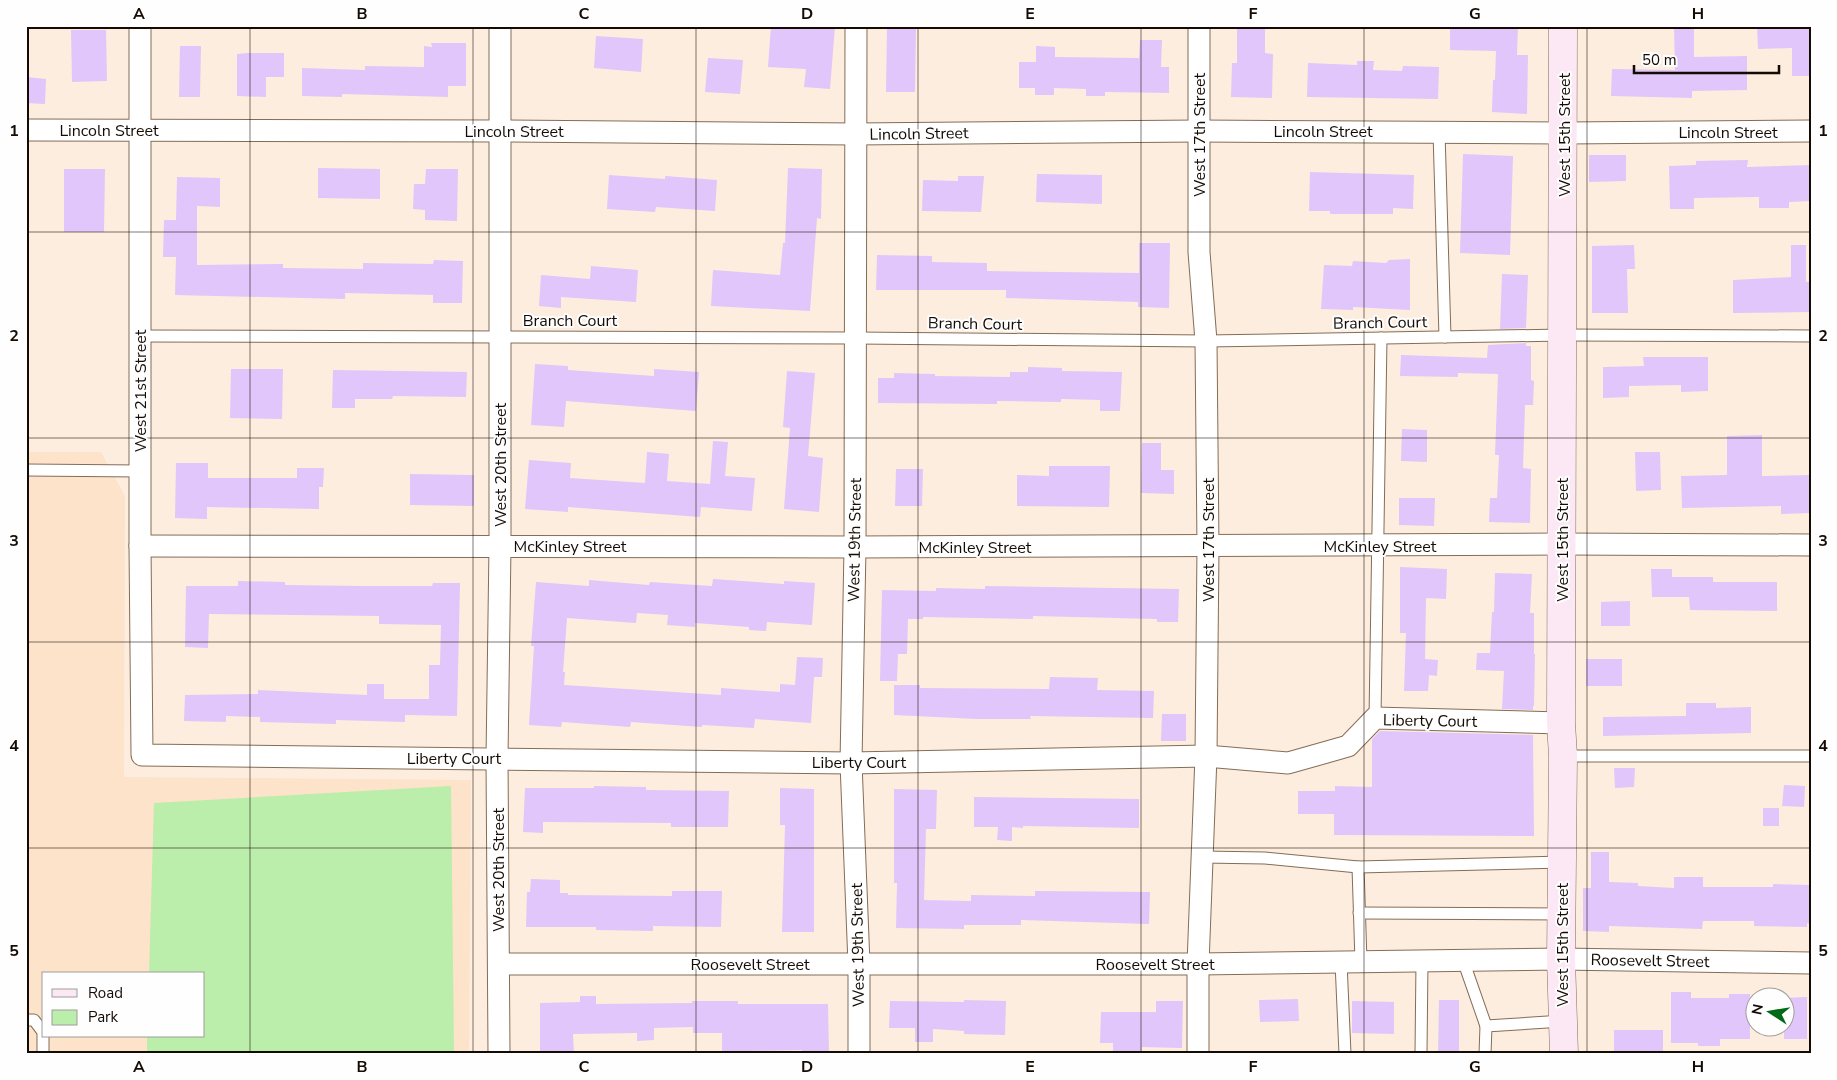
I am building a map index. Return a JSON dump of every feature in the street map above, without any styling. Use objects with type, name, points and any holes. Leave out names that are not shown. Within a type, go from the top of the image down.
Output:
[{"type":"main road","name":"West 15th Street","points":[[1563,26],[1561,544],[1561,723],[1563,756],[1561,959],[1564,1054]]},
{"type":"street","name":"West 21st Street","points":[[140,26],[142,755]]},
{"type":"street","name":"West 20th Street","points":[[499,1054],[497,758],[500,546],[500,26]]},
{"type":"street","name":"West 19th Street","points":[[856,26],[856,338],[851,763],[859,964],[859,1054]]},
{"type":"street","name":"West 17th Street","points":[[1198,1054],[1198,964],[1206,756],[1208,547],[1206,341],[1199,252],[1199,26]]},
{"type":"street","name":"Lincoln Street","points":[[26,130],[855,134],[1199,131],[1564,133],[1811,131]]},
{"type":"street","name":"McKinley Street","points":[[140,546],[1208,547],[1561,544],[1811,545]]},
{"type":"street","name":"Liberty Court","points":[[142,755],[851,763],[1206,756],[1288,763],[1348,746],[1375,718],[1561,723]]},
{"type":"street","name":"Roosevelt Street","points":[[499,964],[1198,964],[1561,959],[1811,963]]},
{"type":"lane","points":[[1439,132],[1444,337]]},
{"type":"lane","name":"Branch Court","points":[[140,336],[500,336],[1206,341],[1563,334],[1811,336]]},
{"type":"lane","points":[[1375,718],[1381,338]]},
{"type":"lane","points":[[26,470],[140,471]]},
{"type":"lane","points":[[1563,756],[1811,756]]},
{"type":"lane","points":[[1202,857],[1265,858],[1358,867],[1562,862]]},
{"type":"lane","points":[[1345,1054],[1351,962],[1359,913],[1358,867]]},
{"type":"lane","points":[[1359,913],[1561,914]]},
{"type":"lane","points":[[1463,960],[1486,1026],[1485,1054]]},
{"type":"lane","points":[[1421,1054],[1422,961]]},
{"type":"lane","points":[[26,1020],[34,1020],[42,1031]]},
{"type":"lane","points":[[1486,1026],[1563,1021]]},
{"type":"lane","points":[[43,1038],[43,1054]]},
{"type":"shaded area","points":[[26,452],[101,452],[125,496],[124,777],[471,780],[469,1054],[26,1054]]},
{"type":"green space","points":[[451,786],[454,1054],[147,1054],[147,1038],[205,1038],[205,972],[149,972],[154,803]]},
{"type":"building","points":[[771,26],[809,29],[809,26],[835,26],[830,89],[804,87],[806,69],[768,67]]},
{"type":"building","points":[[887,26],[916,26],[915,92],[886,92]]},
{"type":"building","points":[[1237,26],[1265,26],[1265,53],[1273,54],[1272,98],[1231,97],[1232,63],[1237,63]]},
{"type":"building","points":[[1450,26],[1518,26],[1517,55],[1528,55],[1527,114],[1492,112],[1496,51],[1450,50]]},
{"type":"building","points":[[1674,26],[1694,26],[1694,57],[1747,56],[1747,90],[1692,91],[1692,98],[1611,96],[1612,69],[1675,70]]},
{"type":"building","points":[[1757,26],[1811,26],[1811,76],[1792,76],[1792,48],[1758,49]]},
{"type":"building","points":[[71,30],[106,30],[107,81],[72,82]]},
{"type":"building","points":[[596,36],[643,39],[641,72],[594,68]]},
{"type":"building","points":[[1140,40],[1162,40],[1161,67],[1169,67],[1169,93],[1105,92],[1105,96],[1086,96],[1086,89],[1054,88],[1054,95],[1035,95],[1035,88],[1019,88],[1019,62],[1036,62],[1036,46],[1055,47],[1055,57],[1139,58]]},
{"type":"building","points":[[431,43],[466,43],[466,86],[448,86],[448,97],[342,94],[342,97],[302,96],[302,68],[365,70],[365,66],[424,67],[424,46],[432,47]]},
{"type":"building","points":[[180,46],[201,46],[200,97],[179,97]]},
{"type":"building","points":[[284,53],[284,77],[266,77],[266,97],[237,96],[237,54]]},
{"type":"building","points":[[708,58],[743,60],[740,94],[705,92]]},
{"type":"building","points":[[1357,61],[1374,61],[1373,70],[1402,71],[1403,66],[1439,67],[1438,99],[1307,97],[1308,63],[1357,65]]},
{"type":"building","points":[[26,77],[46,79],[45,104],[26,103]]},
{"type":"building","points":[[1463,154],[1513,156],[1510,255],[1460,253]]},
{"type":"building","points":[[1589,155],[1626,155],[1626,181],[1589,182]]},
{"type":"building","points":[[1748,160],[1747,167],[1811,165],[1811,201],[1789,202],[1789,208],[1759,208],[1759,197],[1694,198],[1694,209],[1670,209],[1669,166],[1696,165],[1696,161]]},
{"type":"building","points":[[318,168],[380,169],[380,199],[318,198]]},
{"type":"building","points":[[788,168],[822,169],[821,219],[817,218],[810,311],[711,306],[713,270],[780,275],[783,243],[785,243]]},
{"type":"building","points":[[64,169],[105,169],[104,232],[64,232]]},
{"type":"building","points":[[426,169],[458,169],[457,221],[425,220],[425,210],[413,209],[414,184],[425,184]]},
{"type":"building","points":[[1310,172],[1414,175],[1413,209],[1393,208],[1393,214],[1330,214],[1330,211],[1309,211]]},
{"type":"building","points":[[1037,174],[1102,175],[1102,204],[1036,202]]},
{"type":"building","points":[[609,175],[665,179],[665,176],[717,180],[715,211],[656,207],[655,212],[607,209]]},
{"type":"building","points":[[958,176],[984,176],[981,212],[922,211],[923,180],[958,181]]},
{"type":"building","points":[[177,177],[220,178],[220,207],[197,206],[197,265],[283,264],[283,268],[363,269],[363,263],[433,264],[434,260],[463,261],[462,303],[433,303],[433,295],[345,293],[345,299],[175,295],[176,257],[163,257],[164,220],[176,220]]},
{"type":"building","points":[[1139,243],[1170,243],[1169,308],[1138,307],[1138,302],[1006,298],[1006,290],[876,290],[877,255],[932,256],[932,262],[987,263],[987,271],[1139,273]]},
{"type":"building","points":[[1634,245],[1635,269],[1627,269],[1628,313],[1592,313],[1592,246]]},
{"type":"building","points":[[1791,245],[1806,245],[1806,282],[1811,282],[1811,312],[1733,313],[1733,280],[1791,277]]},
{"type":"building","points":[[1410,259],[1410,310],[1353,307],[1353,310],[1321,309],[1324,265],[1352,266],[1353,261],[1386,263],[1389,260]]},
{"type":"building","points":[[591,266],[638,270],[636,302],[561,297],[561,308],[539,306],[541,275],[590,279]]},
{"type":"building","points":[[1502,274],[1528,275],[1526,328],[1500,329]]},
{"type":"building","points":[[1526,343],[1526,346],[1531,346],[1531,380],[1534,381],[1533,405],[1525,405],[1523,468],[1531,469],[1530,523],[1489,522],[1490,498],[1497,498],[1499,455],[1495,455],[1498,374],[1458,373],[1458,377],[1400,376],[1401,355],[1487,358],[1488,345]]},
{"type":"building","points":[[1643,357],[1708,357],[1708,391],[1681,392],[1681,385],[1629,386],[1629,397],[1603,398],[1603,367],[1644,366]]},
{"type":"building","points":[[535,364],[568,366],[568,370],[654,376],[654,369],[699,372],[696,411],[566,401],[564,427],[531,425]]},
{"type":"building","points":[[1028,367],[1062,368],[1062,371],[1122,372],[1120,411],[1100,411],[1100,400],[1061,399],[1061,402],[997,401],[997,404],[878,403],[878,378],[894,378],[894,373],[935,374],[935,376],[1010,377],[1010,372],[1028,372]]},
{"type":"building","points":[[231,369],[283,369],[282,419],[230,418]]},
{"type":"building","points":[[333,370],[467,372],[466,397],[393,396],[392,399],[355,399],[355,408],[332,408]]},
{"type":"building","points":[[787,371],[815,373],[808,456],[823,458],[819,512],[784,509],[790,428],[783,427]]},
{"type":"building","points":[[1402,429],[1427,430],[1427,462],[1401,461]]},
{"type":"building","points":[[1762,435],[1762,476],[1810,475],[1811,513],[1781,514],[1781,506],[1682,508],[1681,476],[1727,475],[1727,436]]},
{"type":"building","points":[[713,441],[728,442],[725,476],[755,478],[752,511],[701,507],[700,517],[568,507],[568,512],[525,509],[529,460],[571,463],[570,478],[645,483],[647,452],[669,454],[667,481],[710,484]]},
{"type":"building","points":[[1142,443],[1161,443],[1161,470],[1174,470],[1174,494],[1141,493]]},
{"type":"building","points":[[1635,452],[1660,452],[1661,490],[1636,491]]},
{"type":"building","points":[[176,463],[208,463],[208,478],[297,478],[297,468],[324,468],[323,487],[319,487],[319,509],[207,507],[207,519],[175,518]]},
{"type":"building","points":[[1049,466],[1110,466],[1109,507],[1017,506],[1017,475],[1049,476]]},
{"type":"building","points":[[896,469],[923,469],[922,506],[895,506]]},
{"type":"building","points":[[410,474],[474,475],[474,506],[410,505]]},
{"type":"building","points":[[1399,498],[1435,498],[1434,526],[1399,525]]},
{"type":"building","points":[[1400,567],[1447,569],[1446,599],[1426,598],[1425,659],[1438,660],[1437,676],[1429,675],[1428,691],[1404,691],[1406,633],[1400,633]]},
{"type":"building","points":[[1651,569],[1672,569],[1672,577],[1713,577],[1713,582],[1777,582],[1777,611],[1690,610],[1689,597],[1652,597]]},
{"type":"building","points":[[1495,573],[1532,574],[1530,613],[1534,613],[1535,654],[1533,710],[1502,709],[1504,671],[1476,670],[1477,653],[1490,653]]},
{"type":"building","points":[[713,579],[784,584],[784,581],[815,583],[812,625],[767,622],[766,631],[749,630],[749,627],[695,623],[695,627],[667,625],[668,615],[637,613],[636,623],[567,618],[563,672],[565,672],[564,685],[721,695],[721,688],[780,692],[780,684],[795,685],[797,657],[823,658],[822,677],[814,677],[811,723],[755,719],[754,728],[702,725],[702,727],[631,722],[630,727],[562,722],[561,727],[529,725],[534,646],[531,646],[536,582],[589,586],[589,580],[649,585],[650,582],[712,586]]},
{"type":"building","points":[[238,581],[285,582],[285,585],[364,586],[432,586],[433,583],[460,583],[457,716],[405,715],[405,722],[336,720],[336,724],[260,722],[260,717],[226,716],[226,722],[184,721],[185,695],[258,694],[258,690],[367,695],[367,684],[384,684],[384,699],[429,699],[429,665],[440,665],[441,625],[379,624],[379,616],[209,614],[208,648],[185,647],[186,586],[238,586]]},
{"type":"building","points":[[985,586],[1179,589],[1178,622],[1157,622],[1157,619],[1033,616],[1033,619],[923,617],[923,619],[908,619],[907,654],[898,654],[897,681],[880,681],[882,590],[936,591],[936,588],[985,589]]},
{"type":"building","points":[[1630,601],[1630,626],[1601,626],[1601,602]]},
{"type":"building","points":[[1586,659],[1622,659],[1622,686],[1586,686]]},
{"type":"building","points":[[1050,677],[1098,678],[1097,690],[1154,691],[1153,718],[1030,716],[1031,719],[977,719],[894,715],[894,685],[920,685],[920,688],[1049,689]]},
{"type":"building","points":[[1686,703],[1716,703],[1716,708],[1751,707],[1751,733],[1603,736],[1603,717],[1686,716]]},
{"type":"building","points":[[1162,714],[1186,714],[1186,741],[1161,741]]},
{"type":"building","points":[[1380,731],[1533,735],[1534,836],[1334,835],[1334,814],[1298,814],[1298,791],[1335,791],[1335,786],[1372,787],[1372,739]]},
{"type":"building","points":[[1614,768],[1635,768],[1634,787],[1615,788]]},
{"type":"building","points":[[1784,785],[1805,786],[1804,807],[1782,806]]},
{"type":"building","points":[[594,786],[646,787],[646,790],[729,791],[728,827],[671,827],[671,823],[543,822],[543,833],[523,832],[525,788],[594,788]]},
{"type":"building","points":[[780,788],[814,789],[814,932],[782,932],[785,825],[780,825]]},
{"type":"building","points":[[894,789],[937,790],[936,829],[926,829],[924,900],[971,901],[971,895],[1035,896],[1035,891],[1150,892],[1149,924],[1021,920],[1021,925],[964,925],[964,929],[896,928],[897,883],[894,883]]},
{"type":"building","points":[[974,797],[1139,799],[1139,828],[1023,826],[1023,828],[1012,827],[1012,841],[997,840],[998,827],[974,827]]},
{"type":"building","points":[[1763,808],[1779,808],[1779,826],[1763,826]]},
{"type":"building","points":[[1591,852],[1609,852],[1609,882],[1638,883],[1638,886],[1674,888],[1674,877],[1703,877],[1703,887],[1773,887],[1773,884],[1811,885],[1811,924],[1807,923],[1807,927],[1754,926],[1754,921],[1703,921],[1702,929],[1609,926],[1609,932],[1583,931],[1583,888],[1591,888]]},
{"type":"building","points":[[531,879],[560,880],[560,893],[568,893],[568,895],[672,896],[672,891],[722,891],[721,927],[653,926],[653,931],[596,930],[596,927],[526,927],[527,892],[530,892]]},
{"type":"building","points":[[1671,992],[1691,992],[1691,998],[1729,998],[1729,994],[1744,994],[1744,1038],[1750,1039],[1720,1039],[1720,1046],[1698,1046],[1698,1043],[1671,1043]]},
{"type":"building","points":[[580,996],[596,996],[596,1004],[738,1001],[738,1004],[828,1004],[829,1054],[802,1054],[802,1050],[744,1051],[744,1054],[722,1054],[722,1033],[693,1033],[693,1027],[654,1028],[654,1040],[637,1041],[637,1033],[573,1034],[574,1054],[540,1054],[540,1003],[580,1002]]},
{"type":"building","points":[[1807,997],[1807,1039],[1784,1039],[1794,1038],[1794,998]]},
{"type":"building","points":[[1298,999],[1299,1021],[1260,1022],[1259,1000]]},
{"type":"building","points":[[964,1000],[1006,1001],[1005,1035],[964,1034],[964,1031],[933,1029],[933,1042],[915,1042],[915,1028],[889,1028],[890,1001],[964,1002]]},
{"type":"building","points":[[1439,1000],[1459,1000],[1459,1054],[1438,1054]]},
{"type":"building","points":[[1156,1001],[1183,1001],[1182,1048],[1142,1047],[1142,1054],[1113,1054],[1113,1043],[1100,1043],[1101,1012],[1156,1012]]},
{"type":"building","points":[[1352,1001],[1394,1002],[1394,1034],[1352,1033]]},
{"type":"building","points":[[1614,1030],[1663,1030],[1663,1054],[1614,1054]]}]
